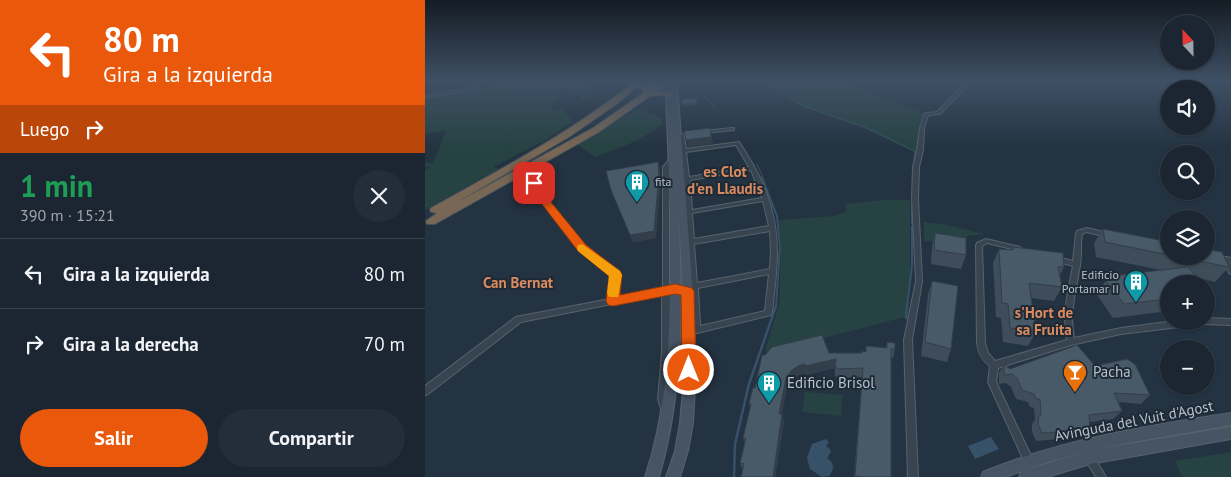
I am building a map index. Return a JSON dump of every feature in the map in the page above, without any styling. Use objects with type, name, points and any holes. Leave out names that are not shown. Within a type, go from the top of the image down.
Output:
[{"type":"highway","points":[[426,220],[615,104]]},
{"type":"highway","points":[[426,220],[596,130],[626,104]]},
{"type":"main road","points":[[652,477],[668,420],[674,374],[670,290],[672,160],[669,104]]},
{"type":"main road","points":[[673,477],[679,462],[687,416],[693,331],[677,104]]},
{"type":"main road","name":"Avinguda del Vuit d'Agost","points":[[988,477],[1028,460],[1065,449],[1231,419]]},
{"type":"main road","points":[[1090,457],[1231,433]]},
{"type":"main road","name":"Avinguda del Vuit d'Agost","points":[[1026,477],[1090,457]]},
{"type":"street","points":[[913,477],[908,340],[919,282],[916,167],[924,117],[926,114],[938,113],[947,104]]},
{"type":"street","points":[[691,289],[691,242],[687,179],[680,135],[732,128]]},
{"type":"street","points":[[684,151],[737,143],[753,168],[766,199],[772,228],[774,251],[767,313],[693,331]]},
{"type":"street","points":[[687,179],[753,168]]},
{"type":"street","points":[[536,170],[534,183],[537,191],[582,248],[616,275],[613,301]]},
{"type":"street","points":[[689,212],[766,199]]},
{"type":"street","points":[[691,242],[772,228]]},
{"type":"street","points":[[1071,342],[1067,319],[1077,265],[1079,233],[1087,230],[1112,236]]},
{"type":"street","points":[[994,365],[986,359],[982,352],[979,245],[986,241],[1026,250]]},
{"type":"street","points":[[1051,257],[1077,265]]},
{"type":"street","points":[[1215,257],[1228,259],[1231,271]]},
{"type":"street","points":[[425,391],[519,319],[670,290],[691,289],[772,270]]},
{"type":"street","points":[[1215,321],[1231,322]]},
{"type":"street","points":[[994,365],[1071,342],[1129,330],[1160,326]]},
{"type":"street","points":[[994,365],[992,382],[1028,460]]},
{"type":"street","points":[[1065,449],[1090,457],[1101,477]]},
{"type":"street","points":[[678,477],[679,462]]},
{"type":"green space","points":[[425,104],[551,104],[553,111],[563,108],[572,122],[544,141],[493,167],[499,169],[425,210],[425,170],[430,167],[425,167],[425,163],[433,163],[446,131],[425,134]]},
{"type":"green space","points":[[799,104],[903,104],[919,110],[922,114],[916,153],[866,129]]},
{"type":"green space","points":[[638,109],[663,118],[662,125],[636,141],[596,157],[576,144]]},
{"type":"green space","points":[[882,200],[910,200],[910,287],[905,317],[777,350],[765,351],[779,304],[781,246],[779,220],[834,216],[846,212],[846,204]]},
{"type":"green space","points":[[924,222],[948,225],[984,234],[967,236],[965,244],[924,241]]},
{"type":"green space","points":[[805,392],[843,395],[841,416],[802,412]]},
{"type":"green space","points":[[1231,452],[1231,477],[1182,477],[1175,461]]},
{"type":"water","points":[[991,437],[999,449],[975,459],[968,446]]},
{"type":"water","points":[[826,439],[829,442],[826,446],[831,452],[827,458],[833,468],[829,476],[822,477],[810,469],[807,458],[812,444]]},
{"type":"building","points":[[710,128],[711,137],[686,140],[684,131]]},
{"type":"building","name":"fita","points":[[658,162],[659,175],[654,231],[630,235],[611,190],[606,171]]},
{"type":"building","points":[[1103,229],[1160,240],[1160,253],[1105,242]]},
{"type":"building","points":[[935,233],[966,238],[966,255],[934,250]]},
{"type":"building","points":[[1013,247],[1063,253],[1064,267],[1058,267],[1062,287],[1029,283],[1036,332],[1010,328],[1008,304],[1002,303],[999,249],[1013,250]]},
{"type":"building","points":[[1215,251],[1222,252],[1229,267],[1215,264]]},
{"type":"building","points":[[1188,267],[1195,275],[1160,275],[1160,300],[1124,304],[1106,281],[1110,280],[1108,277]]},
{"type":"building","points":[[932,281],[958,286],[951,349],[925,342]]},
{"type":"building","points":[[822,335],[829,353],[862,353],[862,351],[866,352],[866,346],[887,348],[887,342],[895,343],[895,349],[891,349],[891,477],[855,476],[863,368],[839,369],[835,367],[836,359],[805,366],[805,364],[791,371],[786,378],[779,414],[782,414],[773,477],[741,477],[744,464],[740,463],[746,438],[743,438],[751,404],[749,403],[753,388],[755,388],[762,355],[765,355],[772,347]]},
{"type":"building","name":"Pacha","points":[[1077,345],[1095,366],[1127,359],[1135,364],[1150,395],[1114,393],[1122,411],[1089,415],[1090,430],[1042,433],[1038,424],[1039,416],[1041,415],[1040,399],[1036,399],[1034,394],[1022,390],[1017,378],[1012,374],[1004,375],[1004,364],[1010,369]]},
{"type":"waterway","points":[[712,104],[715,108]]},
{"type":"waterway","points":[[801,104],[865,127],[915,151],[913,167]]},
{"type":"waterway","points":[[757,164],[763,178]]},
{"type":"waterway","points":[[762,177],[777,216],[780,247],[776,307]]},
{"type":"waterway","points":[[912,200],[912,223]]},
{"type":"waterway","points":[[907,307],[912,266],[912,226]]},
{"type":"waterway","points":[[734,477],[735,444],[749,384],[776,306]]},
{"type":"waterway","points":[[906,318],[907,306]]},
{"type":"slow traffic","points":[[582,248],[616,275],[614,293]]},
{"type":"place","name":"fita","points":[[637,203]]},
{"type":"place","name":"Edificio Portamar II","points":[[1136,303]]},
{"type":"place","name":"Pacha","points":[[1075,393]]},
{"type":"place","name":"Edificio Brisol","points":[[769,404]]},
{"type":"district","name":"es Clot d'en Llaudis","points":[[725,180]]},
{"type":"district","name":"Can Bernat","points":[[518,283]]},
{"type":"district","name":"s'Hort de sa Fruita","points":[[1044,322]]},
{"type":"route","points":[[534,183],[537,191],[582,248],[616,275],[613,301],[675,289],[687,291],[689,370]]}]
